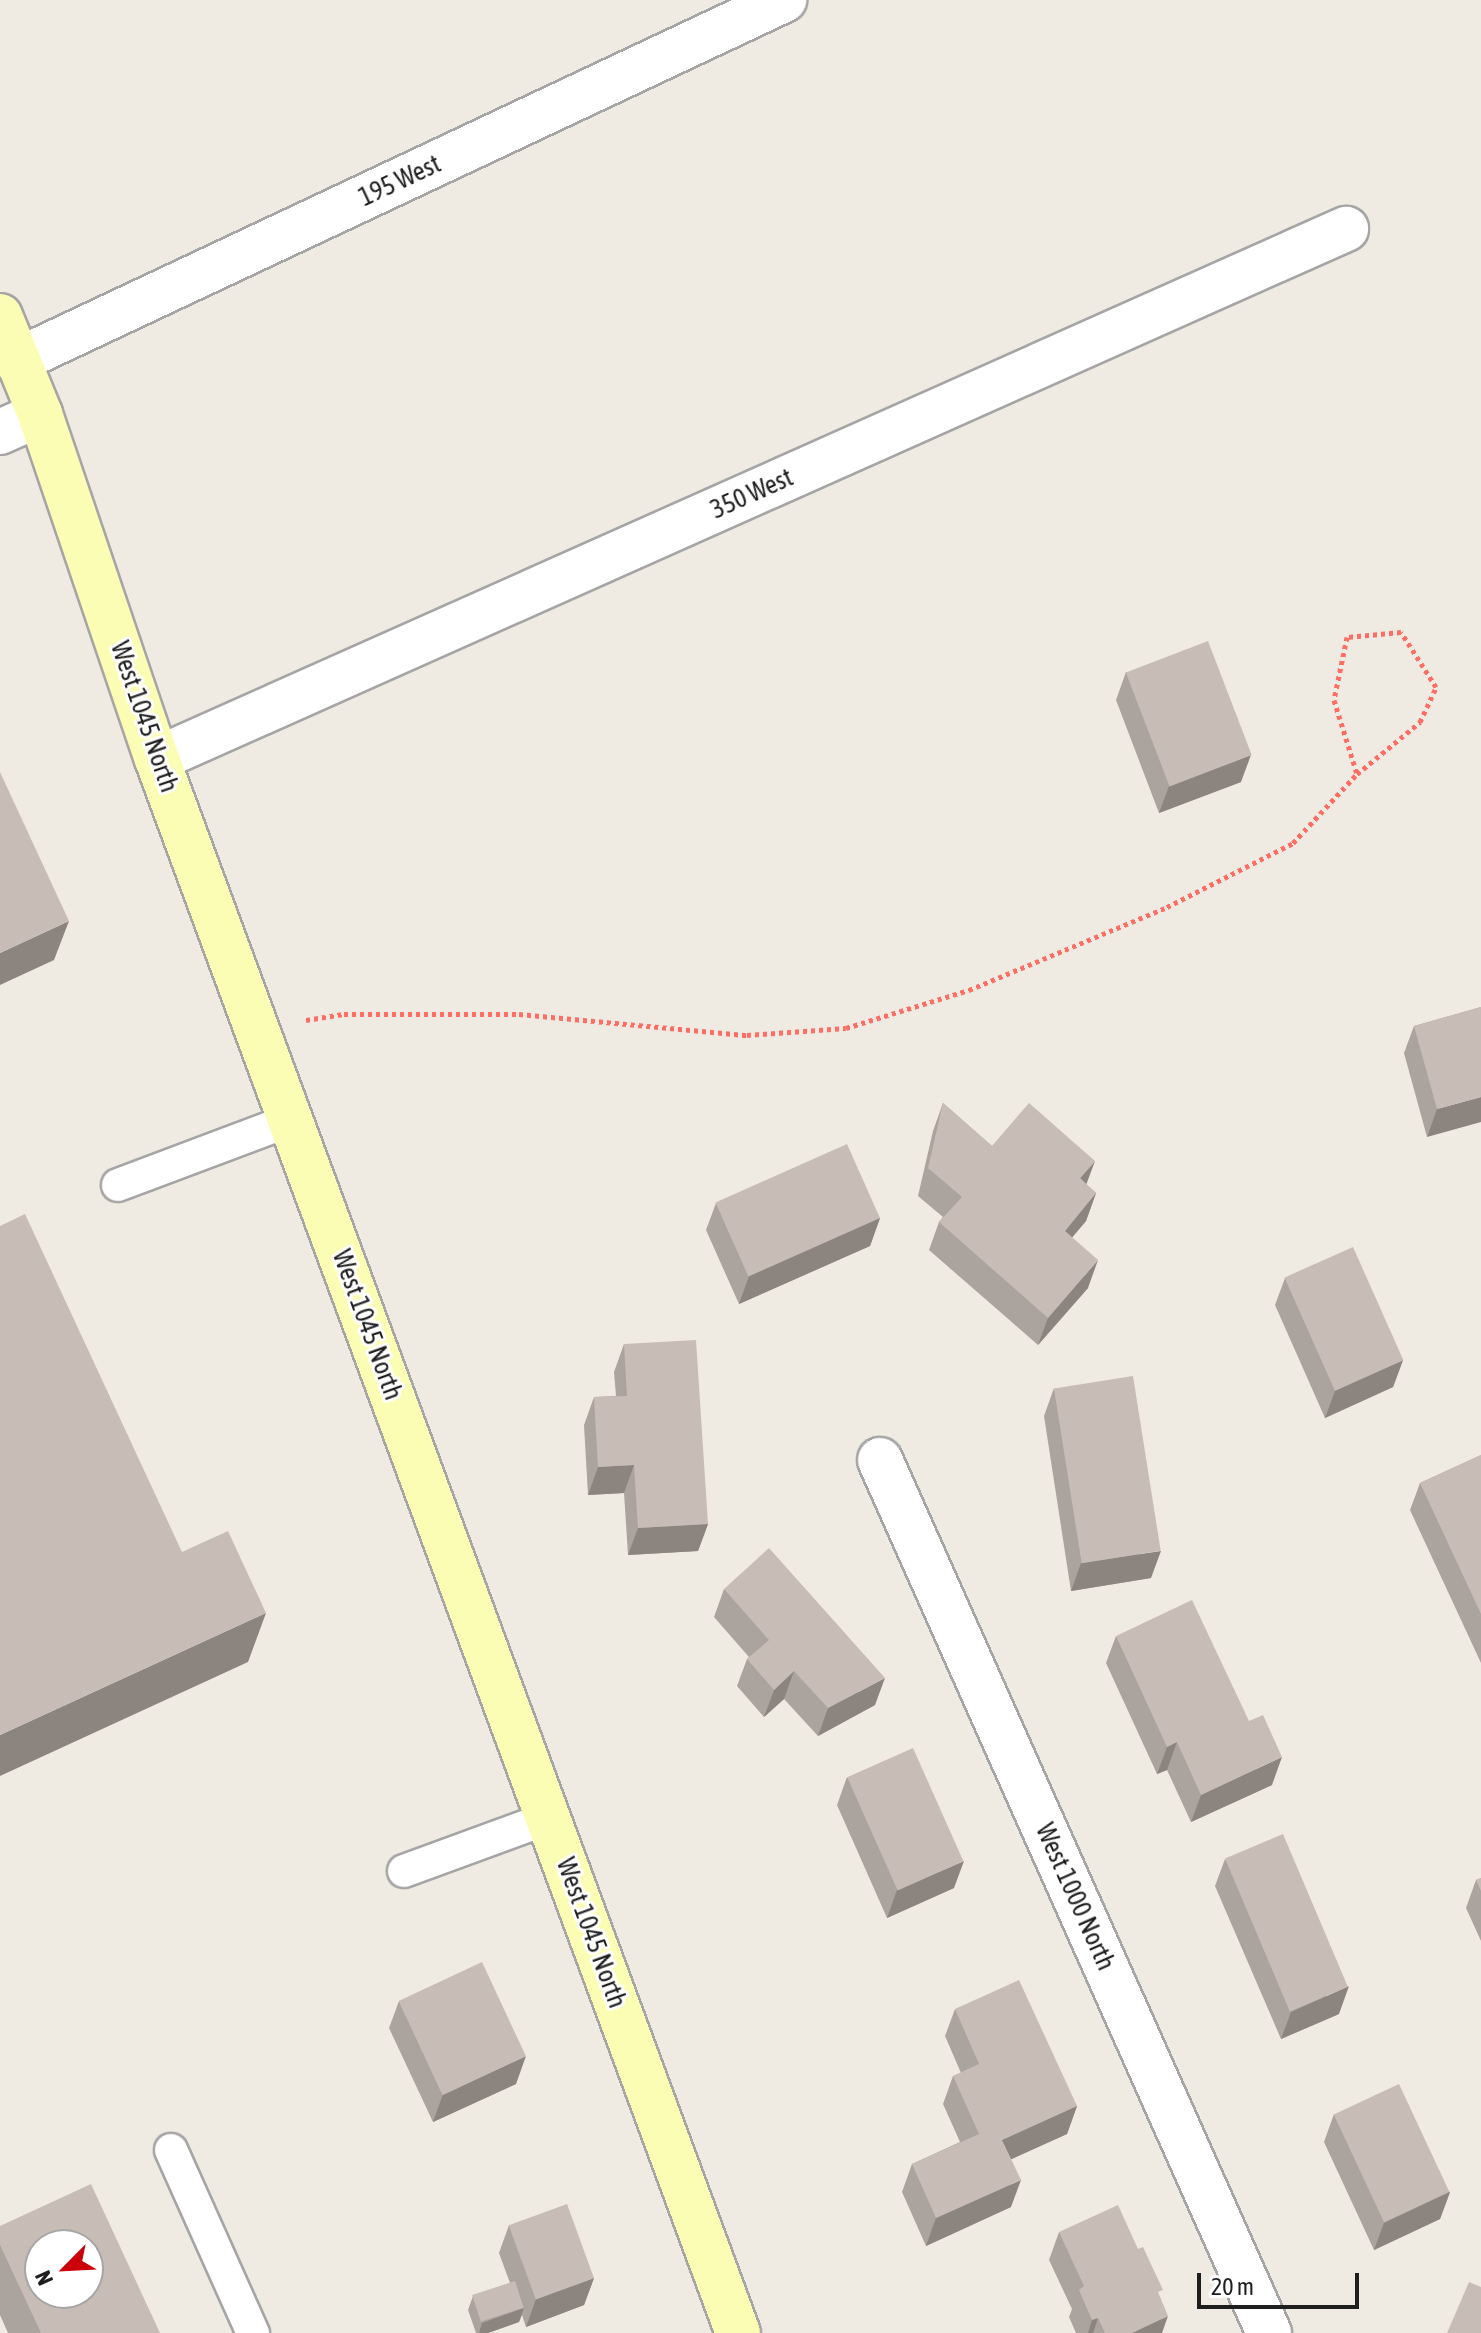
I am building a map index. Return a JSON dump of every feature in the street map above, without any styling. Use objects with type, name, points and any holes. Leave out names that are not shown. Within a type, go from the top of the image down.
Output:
[{"type":"main road","name":"West 1045 North","points":[[0,316],[40,414],[157,759],[738,2333]]},
{"type":"street","name":"195 West","points":[[16,361],[784,0]]},
{"type":"street","name":"350 West","points":[[157,759],[1346,229]]},
{"type":"street","points":[[0,432],[40,414]]},
{"type":"street","name":"West 1000 North","points":[[880,1460],[1269,2333]]},
{"type":"lane","points":[[118,1185],[291,1120]]},
{"type":"lane","points":[[404,1871],[549,1818]]},
{"type":"lane","points":[[171,2150],[253,2333]]},
{"type":"path","points":[[258,1029],[344,1014],[519,1014],[747,1035],[846,1028],[969,990],[1167,907],[1293,843],[1357,774],[1420,722],[1436,687],[1401,632],[1347,637],[1334,700],[1357,774]]},
{"type":"building","points":[[1208,641],[1252,755],[1170,786],[1126,673]]},
{"type":"building","points":[[0,772],[69,921],[0,953]]},
{"type":"building","points":[[1481,1007],[1481,1097],[1437,1109],[1414,1026]]},
{"type":"building","points":[[943,1103],[992,1146],[1029,1103],[1095,1161],[1080,1178],[1096,1193],[1065,1231],[1098,1260],[1048,1318],[939,1222],[962,1197],[928,1168]]},
{"type":"building","points":[[847,1144],[880,1218],[748,1277],[715,1203]]},
{"type":"building","points":[[25,1214],[182,1552],[228,1531],[266,1613],[0,1735],[0,1226]]},
{"type":"building","points":[[1353,1247],[1403,1360],[1335,1391],[1284,1278]]},
{"type":"building","points":[[696,1340],[708,1524],[638,1528],[634,1465],[598,1467],[594,1397],[627,1396],[624,1344]]},
{"type":"building","points":[[1133,1376],[1161,1551],[1082,1563],[1054,1389]]},
{"type":"building","points":[[1481,1455],[1481,1614],[1420,1483]]},
{"type":"building","points":[[769,1548],[885,1678],[828,1708],[794,1671],[774,1690],[747,1659],[769,1640],[724,1589]]},
{"type":"building","points":[[1192,1600],[1249,1721],[1263,1715],[1282,1757],[1201,1795],[1177,1742],[1167,1747],[1116,1636]]},
{"type":"building","points":[[913,1748],[963,1861],[898,1891],[847,1777]]},
{"type":"building","points":[[1283,1834],[1348,1987],[1290,2011],[1225,1859]]},
{"type":"building","points":[[482,1962],[526,2056],[443,2095],[399,2001]]},
{"type":"building","points":[[1019,1980],[1077,2106],[1002,2140],[1021,2180],[936,2218],[912,2164],[979,2134],[953,2076],[979,2064],[955,2009]]},
{"type":"building","points":[[1399,2084],[1449,2192],[1384,2222],[1334,2114]]},
{"type":"building","points":[[91,2184],[160,2333],[41,2333],[30,2309],[104,2309],[104,2229],[24,2229],[24,2297],[0,2245],[0,2226]]},
{"type":"building","points":[[567,2204],[594,2278],[536,2299],[509,2225]]},
{"type":"building","points":[[1118,2205],[1138,2249],[1143,2247],[1163,2290],[1158,2292],[1168,2316],[1132,2333],[1105,2333],[1098,2318],[1092,2320],[1079,2290],[1084,2286],[1059,2232]]},
{"type":"building","points":[[515,2281],[524,2308],[481,2322],[472,2295]]},
{"type":"building","points":[[1469,2282],[1481,2287],[1481,2333],[1447,2333]]}]
